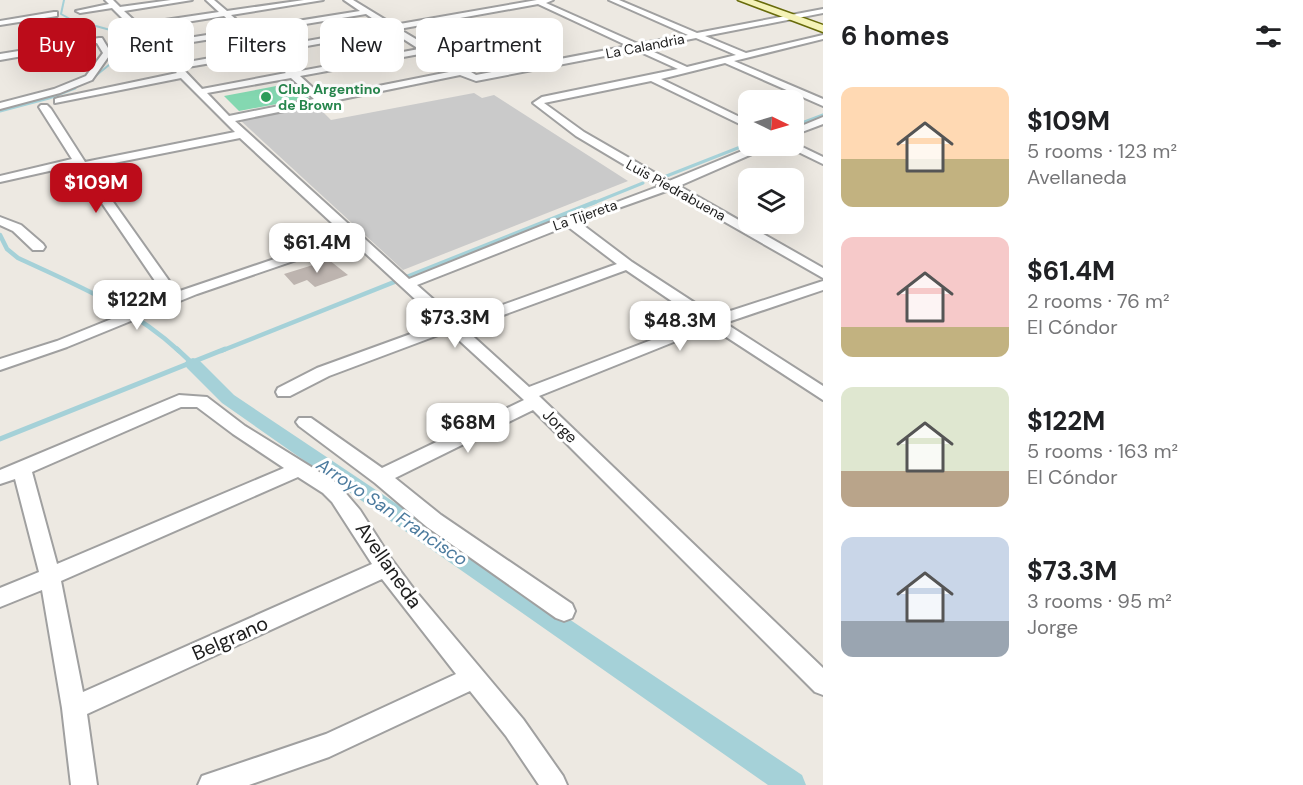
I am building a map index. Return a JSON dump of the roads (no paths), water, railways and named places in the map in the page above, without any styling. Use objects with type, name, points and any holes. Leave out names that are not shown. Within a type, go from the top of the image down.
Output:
[{"type":"street","points":[[80,11],[114,5],[188,0]]},
{"type":"street","points":[[210,0],[228,18]]},
{"type":"street","points":[[194,18],[319,0]]},
{"type":"street","points":[[348,0],[377,18]]},
{"type":"street","points":[[486,0],[501,8]]},
{"type":"street","points":[[404,27],[549,0]]},
{"type":"street","points":[[613,0],[743,55]]},
{"type":"street","points":[[743,0],[823,29]]},
{"type":"street","points":[[539,2],[687,70]]},
{"type":"street","name":"Jorge","points":[[114,5],[127,18]]},
{"type":"street","name":"La Calandria","points":[[228,119],[465,74],[481,78],[823,11]]},
{"type":"street","points":[[308,21],[367,12]]},
{"type":"street","points":[[0,23],[54,14]]},
{"type":"street","points":[[652,78],[823,37]]},
{"type":"street","points":[[0,57],[99,40],[107,55],[89,78],[57,91],[0,106]]},
{"type":"street","points":[[200,92],[416,52]]},
{"type":"street","points":[[727,61],[823,103]]},
{"type":"street","points":[[31,110],[66,97],[174,72]]},
{"type":"street","name":"Jorge","points":[[179,72],[242,134],[454,325],[531,398],[823,684]]},
{"type":"street","points":[[288,72],[321,100]]},
{"type":"street","points":[[652,78],[738,120]]},
{"type":"street","name":"Luis Piedrabuena","points":[[652,78],[542,100],[538,103],[539,106],[580,134],[823,274]]},
{"type":"street","points":[[44,107],[174,298]]},
{"type":"street","points":[[804,128],[823,120]]},
{"type":"street","points":[[0,179],[242,134]]},
{"type":"street","points":[[804,152],[822,160]]},
{"type":"street","name":"La Tijereta","points":[[404,280],[555,225],[570,222],[667,186],[738,156]]},
{"type":"street","points":[[0,221],[17,228],[38,247]]},
{"type":"street","points":[[570,222],[627,265],[823,394]]},
{"type":"street","points":[[0,365],[104,328],[174,298],[354,236]]},
{"type":"street","points":[[284,392],[323,372],[627,265]]},
{"type":"street","points":[[382,478],[531,398],[715,322],[823,285]]},
{"type":"street","name":"Avellaneda","points":[[22,469],[179,401],[201,401],[239,430],[301,468],[341,498],[386,567],[523,737],[554,785]]},
{"type":"street","points":[[305,422],[382,478],[434,521],[564,610]]},
{"type":"street","points":[[0,598],[301,468]]},
{"type":"street","points":[[0,477],[22,469],[50,576],[74,708],[84,785]]},
{"type":"street","name":"Belgrano","points":[[74,708],[386,567]]},
{"type":"street","points":[[211,785],[328,745],[474,677]]},
{"type":"waterway","name":"Arroyo San Francisco","points":[[64,0],[61,14],[70,19],[114,31],[120,56],[93,78],[72,89]]},
{"type":"waterway","name":"Arroyo San Francisco","points":[[0,111],[49,98],[75,88]]},
{"type":"waterway","points":[[804,122],[823,115]]},
{"type":"waterway","points":[[664,177],[738,148]]},
{"type":"waterway","points":[[591,204],[643,183]]},
{"type":"waterway","points":[[221,351],[595,202]]},
{"type":"waterway","name":"Arroyo San Francisco","points":[[0,235],[7,249],[18,258],[123,310],[179,351]]},
{"type":"waterway","name":"Arroyo San Francisco","points":[[177,349],[191,362]]},
{"type":"waterway","points":[[191,362],[225,349]]},
{"type":"waterway","points":[[0,439],[191,362]]},
{"type":"waterway","name":"Arroyo San Francisco","points":[[193,364],[228,399],[792,785]]},
{"type":"place","name":"Club Argentino de Brown","points":[[266,97]]}]
